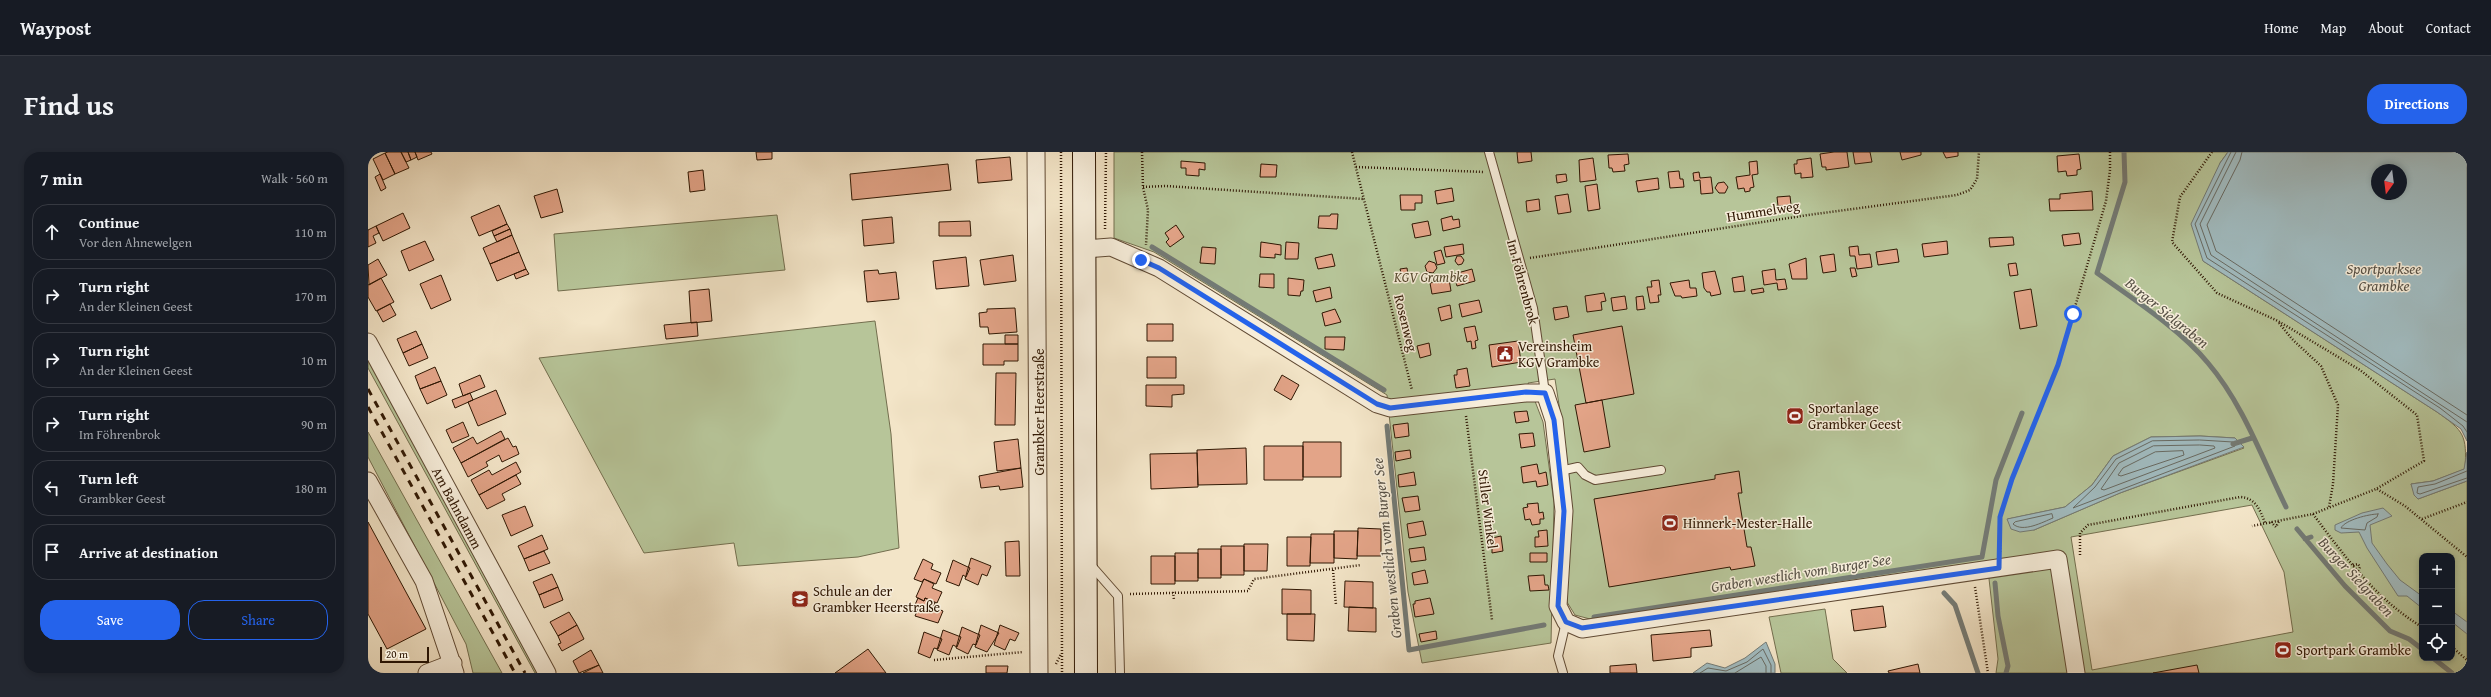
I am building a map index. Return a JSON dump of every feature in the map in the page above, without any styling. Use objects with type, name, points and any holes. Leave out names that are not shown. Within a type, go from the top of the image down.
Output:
[{"type":"main road","points":[[1084,152],[1086,673]]},
{"type":"street","name":"Grambker Heerstraße","points":[[1036,152],[1039,673]]},
{"type":"street","points":[[1084,249],[1112,247],[1159,268],[1377,404],[1390,408],[1417,407],[1526,392],[1545,393]]},
{"type":"street","name":"Am Bahndamm","points":[[368,342],[547,673]]},
{"type":"street","name":"Im Föhrenbrok","points":[[1545,393],[1554,420],[1564,511],[1558,606],[1566,622]]},
{"type":"street","points":[[368,481],[424,581],[454,668],[427,673]]},
{"type":"street","points":[[1566,622],[1582,628],[2058,559],[2076,673]]},
{"type":"lane","name":"Im Föhrenbrok","points":[[1489,152],[1493,173],[1533,308],[1545,393]]},
{"type":"lane","points":[[1560,471],[1578,467],[1595,480],[1661,470]]},
{"type":"lane","points":[[1086,558],[1118,596],[1120,673]]},
{"type":"lane","points":[[1563,673],[1558,656],[1566,622]]},
{"type":"path","points":[[1061,152],[1062,673]]},
{"type":"path","points":[[1141,260],[1147,239],[1148,210],[1143,187],[1142,152]]},
{"type":"path","name":"Rosenweg","points":[[1352,152],[1417,407]]},
{"type":"path","name":"Hummelweg","points":[[1518,259],[1808,215],[1957,195],[1970,190],[1977,179],[1979,152]]},
{"type":"path","points":[[1999,568],[2000,517],[2012,479],[2060,358],[2106,201],[2110,170],[2110,152]]},
{"type":"path","points":[[2212,152],[2180,197],[2172,242],[2217,294],[2278,321],[2360,370],[2417,415],[2424,461],[2376,489],[2329,508],[2313,514],[2252,526]]},
{"type":"path","points":[[1356,167],[1493,173]]},
{"type":"path","points":[[1143,187],[1166,186],[1364,199]]},
{"type":"path","points":[[2278,321],[2292,339],[2321,366],[2338,405],[2333,484],[2329,508]]},
{"type":"path","name":"Stiller Winkel","points":[[1464,401],[1492,620]]},
{"type":"path","points":[[2376,489],[2422,519],[2467,557]]},
{"type":"path","points":[[2080,555],[2080,533],[2088,525],[2240,498],[2247,498],[2255,502],[2265,523]]},
{"type":"path","points":[[2422,519],[2467,502]]},
{"type":"path","points":[[2313,514],[2358,572],[2384,600],[2400,614],[2419,625]]},
{"type":"path","points":[[2271,522],[2276,527],[2279,521]]},
{"type":"path","points":[[1118,596],[1136,592],[1248,591],[1254,579],[1361,565]]},
{"type":"path","points":[[1333,569],[1336,605]]},
{"type":"path","points":[[1972,572],[1988,673]]},
{"type":"path","points":[[1174,592],[1174,600]]},
{"type":"path","points":[[934,660],[1039,650]]},
{"type":"path","points":[[2455,650],[2467,660]]},
{"type":"green space","name":"KGV Grambke","points":[[1114,152],[2228,152],[2220,163],[2203,261],[2437,412],[2453,424],[2462,435],[2465,448],[2465,469],[2433,481],[2411,484],[2418,499],[2467,481],[2467,673],[1996,673],[1998,659],[1987,561],[1590,619],[1575,615],[1567,602],[1571,508],[1566,450],[1555,379],[1528,383],[1543,422],[1554,503],[1551,643],[1422,663],[1408,592],[1387,395],[1154,252],[1114,238]],"holes":[[[2200,436],[2235,438],[2244,448],[2120,493],[2034,530],[2008,519],[2065,507],[2092,485],[2113,456],[2151,437]],[[2252,505],[2284,572],[2293,632],[2092,670],[2071,537]]]},
{"type":"green space","points":[[777,215],[785,270],[558,291],[554,234]]},
{"type":"green space","points":[[875,321],[891,434],[899,548],[858,557],[738,566],[734,543],[644,553],[539,358]]},
{"type":"green space","points":[[368,355],[539,673],[535,673],[368,368]]},
{"type":"green space","points":[[368,432],[502,673],[473,673],[466,644],[368,457]]},
{"type":"green space","points":[[1825,609],[1833,659],[1847,673],[1781,673],[1769,617]]},
{"type":"water","name":"Sportparksee Grambke","points":[[2228,152],[2467,152],[2467,441],[2461,429],[2437,412],[2203,261],[2191,224],[2220,163]]},
{"type":"water","points":[[2200,436],[2235,438],[2244,447],[2120,493],[2034,530],[2020,532],[2011,529],[2007,519],[2065,507],[2092,485],[2113,456],[2151,437]]},
{"type":"water","points":[[2467,452],[2467,481],[2418,499],[2414,495],[2411,484],[2433,481],[2464,469]]},
{"type":"water","points":[[2383,508],[2392,516],[2370,525],[2372,543],[2400,580],[2419,594],[2419,606],[2407,596],[2398,596],[2367,548],[2359,532],[2341,533],[2335,530],[2335,525],[2362,513]]},
{"type":"water","points":[[2455,613],[2467,622],[2467,634],[2455,624]]},
{"type":"water","points":[[1766,642],[1775,664],[1775,673],[1693,673],[1707,663],[1725,668],[1745,658]]},
{"type":"building","points":[[401,152],[409,168],[395,174],[385,153]]},
{"type":"building","points":[[401,152],[408,152],[411,160],[406,162]]},
{"type":"building","points":[[408,152],[415,152],[417,157],[411,160]]},
{"type":"building","points":[[415,152],[431,152],[432,154],[418,160]]},
{"type":"building","points":[[756,152],[772,152],[772,159],[757,160]]},
{"type":"building","points":[[1517,152],[1531,152],[1532,161],[1518,163]]},
{"type":"building","points":[[1847,152],[1849,167],[1826,170],[1826,167],[1822,167],[1820,154]]},
{"type":"building","points":[[1853,152],[1870,152],[1872,162],[1855,164]]},
{"type":"building","points":[[1900,152],[1921,152],[1921,155],[1902,160]]},
{"type":"building","points":[[1943,152],[1958,152],[1958,156],[1946,158]]},
{"type":"building","points":[[385,153],[395,174],[383,180],[373,159]]},
{"type":"building","points":[[1628,154],[1629,164],[1624,165],[1625,171],[1613,172],[1612,168],[1609,168],[1608,155]]},
{"type":"building","points":[[2079,154],[2081,169],[2077,170],[2077,175],[2067,176],[2066,171],[2058,172],[2057,156]]},
{"type":"building","points":[[1010,157],[1012,180],[978,183],[976,160]]},
{"type":"building","points":[[1593,158],[1596,180],[1580,182],[1579,160]]},
{"type":"building","points":[[1811,158],[1813,177],[1801,178],[1801,173],[1795,174],[1794,164],[1797,164],[1797,160]]},
{"type":"building","points":[[1181,161],[1205,163],[1205,170],[1199,169],[1199,176],[1186,175],[1186,168],[1181,168]]},
{"type":"building","points":[[1757,161],[1758,174],[1752,175],[1754,187],[1750,188],[1750,191],[1745,192],[1744,188],[1738,189],[1736,177],[1750,175],[1749,162]]},
{"type":"building","points":[[948,164],[951,190],[852,200],[850,174]]},
{"type":"building","points":[[1261,164],[1277,165],[1276,177],[1260,177]]},
{"type":"building","points":[[703,170],[705,190],[690,192],[688,172]]},
{"type":"building","points":[[1679,171],[1680,179],[1683,179],[1684,187],[1670,188],[1668,172]]},
{"type":"building","points":[[1699,172],[1700,178],[1711,177],[1713,193],[1701,194],[1700,180],[1694,181],[1693,173]]},
{"type":"building","points":[[380,174],[386,188],[381,191],[375,177]]},
{"type":"building","points":[[1566,174],[1567,181],[1557,183],[1556,175]]},
{"type":"building","points":[[1658,178],[1659,189],[1638,192],[1636,181]]},
{"type":"building","points":[[1724,182],[1728,187],[1725,193],[1719,193],[1715,188],[1718,183]]},
{"type":"building","points":[[1597,184],[1600,209],[1588,211],[1585,186]]},
{"type":"building","points":[[1452,188],[1454,201],[1437,204],[1435,191]]},
{"type":"building","points":[[557,189],[563,212],[541,218],[534,196]]},
{"type":"building","points":[[2092,191],[2093,210],[2050,211],[2049,199],[2060,199],[2060,194]]},
{"type":"building","points":[[1568,194],[1571,212],[1558,214],[1555,196]]},
{"type":"building","points":[[1400,195],[1422,195],[1422,203],[1415,203],[1415,210],[1401,210]]},
{"type":"building","points":[[1790,196],[1791,205],[1778,206],[1777,197]]},
{"type":"building","points":[[1539,199],[1540,210],[1527,212],[1526,201]]},
{"type":"building","points":[[499,205],[507,224],[479,236],[471,217]]},
{"type":"building","points":[[403,213],[410,228],[383,241],[376,226]]},
{"type":"building","points":[[1331,214],[1338,214],[1337,229],[1318,228],[1319,216],[1330,216]]},
{"type":"building","points":[[1452,216],[1453,220],[1459,219],[1460,227],[1443,231],[1441,219]]},
{"type":"building","points":[[892,217],[894,243],[864,246],[862,220]]},
{"type":"building","points":[[970,221],[971,236],[939,236],[939,222]]},
{"type":"building","points":[[1428,221],[1431,235],[1415,238],[1412,224]]},
{"type":"building","points":[[507,224],[510,229],[494,236],[492,231]]},
{"type":"building","points":[[1176,225],[1184,237],[1170,247],[1166,242],[1169,239],[1165,233]]},
{"type":"building","points":[[376,226],[379,233],[373,236],[376,243],[368,247],[368,230]]},
{"type":"building","points":[[510,229],[512,235],[497,242],[494,236]]},
{"type":"building","points":[[2079,233],[2081,244],[2064,246],[2062,235]]},
{"type":"building","points":[[512,235],[519,252],[490,264],[483,248]]},
{"type":"building","points":[[2013,237],[2014,245],[1990,247],[1989,238]]},
{"type":"building","points":[[425,241],[434,260],[409,271],[401,251]]},
{"type":"building","points":[[1947,241],[1948,254],[1924,257],[1922,244]]},
{"type":"building","points":[[1261,242],[1281,245],[1281,255],[1275,254],[1275,258],[1260,257]]},
{"type":"building","points":[[1286,242],[1299,243],[1298,259],[1285,259]]},
{"type":"building","points":[[1463,244],[1464,254],[1446,257],[1444,247]]},
{"type":"building","points":[[1858,246],[1859,255],[1870,254],[1872,267],[1857,269],[1855,256],[1850,256],[1849,247]]},
{"type":"building","points":[[1202,247],[1216,248],[1215,264],[1200,263]]},
{"type":"building","points":[[1897,249],[1899,262],[1878,265],[1876,252]]},
{"type":"building","points":[[1441,250],[1445,263],[1437,265],[1434,252]]},
{"type":"building","points":[[519,252],[526,269],[497,281],[490,264]]},
{"type":"building","points":[[1332,254],[1335,266],[1318,269],[1315,258]]},
{"type":"building","points":[[1834,254],[1836,271],[1823,273],[1820,256]]},
{"type":"building","points":[[1013,255],[1016,281],[984,285],[980,260]]},
{"type":"building","points":[[1457,256],[1461,256],[1464,260],[1462,264],[1458,265],[1455,261]]},
{"type":"building","points":[[966,257],[969,286],[936,289],[933,261]]},
{"type":"building","points":[[1806,258],[1807,279],[1792,279],[1789,264]]},
{"type":"building","points":[[378,259],[387,275],[369,285],[368,265]]},
{"type":"building","points":[[1429,261],[1435,263],[1437,268],[1433,273],[1427,272],[1425,266]]},
{"type":"building","points":[[2016,263],[2018,275],[2010,276],[2008,264]]},
{"type":"building","points":[[1407,268],[1408,275],[1402,276],[1400,269]]},
{"type":"building","points":[[1850,268],[1855,268],[1857,276],[1852,277]]},
{"type":"building","points":[[526,269],[529,274],[516,279],[514,274]]},
{"type":"building","points":[[1472,269],[1475,281],[1457,286],[1454,274]]},
{"type":"building","points":[[1775,269],[1776,280],[1785,279],[1787,289],[1778,290],[1777,283],[1764,285],[1762,271]]},
{"type":"building","points":[[878,270],[879,274],[896,272],[899,299],[867,302],[864,271]]},
{"type":"building","points":[[1715,271],[1721,294],[1711,296],[1710,292],[1707,292],[1704,288],[1702,273]]},
{"type":"building","points":[[1260,274],[1274,274],[1274,288],[1259,287]]},
{"type":"building","points":[[441,275],[451,300],[431,309],[420,284]]},
{"type":"building","points":[[1743,276],[1745,291],[1734,292],[1732,278]]},
{"type":"building","points":[[381,278],[394,302],[376,311],[368,297],[368,285]]},
{"type":"building","points":[[1288,278],[1304,280],[1303,291],[1301,291],[1300,296],[1288,295]]},
{"type":"building","points":[[1449,279],[1451,291],[1432,294],[1430,283]]},
{"type":"building","points":[[1659,280],[1661,295],[1658,295],[1659,302],[1650,303],[1647,287],[1652,287],[1651,281]]},
{"type":"building","points":[[1689,280],[1690,288],[1696,288],[1697,296],[1682,298],[1681,296],[1675,296],[1670,283]]},
{"type":"building","points":[[1330,287],[1332,298],[1316,302],[1313,291]]},
{"type":"building","points":[[1763,288],[1764,292],[1752,294],[1751,290]]},
{"type":"building","points":[[709,289],[712,321],[691,323],[689,291]]},
{"type":"building","points":[[2031,289],[2037,326],[2020,329],[2014,292]]},
{"type":"building","points":[[1604,293],[1606,301],[1601,302],[1602,310],[1587,312],[1585,296]]},
{"type":"building","points":[[1625,296],[1627,309],[1613,311],[1611,298]]},
{"type":"building","points":[[1643,296],[1645,309],[1637,310],[1636,297]]},
{"type":"building","points":[[1479,300],[1482,312],[1462,317],[1459,304]]},
{"type":"building","points":[[390,304],[396,315],[383,322],[377,311]]},
{"type":"building","points":[[1450,305],[1452,318],[1441,321],[1438,308]]},
{"type":"building","points":[[1567,306],[1569,317],[1555,320],[1553,308]]},
{"type":"building","points":[[1015,308],[1017,332],[989,334],[988,327],[980,327],[979,313],[987,312],[987,309]]},
{"type":"building","points":[[1335,309],[1341,322],[1325,326],[1322,313]]},
{"type":"building","points":[[697,322],[698,336],[666,339],[664,325]]},
{"type":"building","points":[[1147,324],[1173,324],[1173,341],[1147,341]]},
{"type":"building","points":[[1475,326],[1478,340],[1475,341],[1476,348],[1472,349],[1471,341],[1467,342],[1464,328]]},
{"type":"building","points":[[1622,326],[1634,394],[1586,403],[1573,335]]},
{"type":"building","points":[[416,331],[422,344],[403,353],[397,339]]},
{"type":"building","points":[[1005,335],[1018,335],[1018,344],[1005,344]]},
{"type":"building","points":[[1325,337],[1345,337],[1344,350],[1325,349]]},
{"type":"building","name":"Vereinsheim KGV Grambke","points":[[1518,341],[1521,362],[1492,367],[1489,345]]},
{"type":"building","points":[[1429,343],[1431,355],[1420,358],[1417,346]]},
{"type":"building","points":[[422,344],[428,358],[409,366],[403,353]]},
{"type":"building","points":[[983,344],[1018,344],[1018,361],[1004,361],[1004,365],[983,365]]},
{"type":"building","points":[[1147,357],[1176,357],[1176,378],[1147,378]]},
{"type":"building","points":[[435,367],[441,381],[420,389],[415,376]]},
{"type":"building","points":[[1467,368],[1470,386],[1456,388],[1454,375],[1457,375],[1457,370]]},
{"type":"building","points":[[996,373],[1016,373],[1015,425],[995,425]]},
{"type":"building","points":[[480,375],[485,387],[463,396],[459,384]]},
{"type":"building","points":[[1282,375],[1299,385],[1291,400],[1274,390]]},
{"type":"building","points":[[441,381],[447,395],[427,404],[420,389]]},
{"type":"building","points":[[1146,385],[1184,385],[1184,394],[1172,395],[1172,407],[1146,406]]},
{"type":"building","points":[[496,390],[506,414],[478,426],[468,402]]},
{"type":"building","points":[[470,393],[473,400],[455,408],[452,400]]},
{"type":"building","points":[[1602,400],[1610,447],[1584,452],[1575,405]]},
{"type":"building","points":[[1527,411],[1529,421],[1516,423],[1514,412]]},
{"type":"building","points":[[463,422],[469,436],[452,443],[446,430]]},
{"type":"building","points":[[1408,423],[1409,436],[1395,438],[1393,425]]},
{"type":"building","points":[[501,431],[505,439],[461,463],[453,448],[473,437],[477,444]]},
{"type":"building","points":[[1533,433],[1535,446],[1521,448],[1519,434]]},
{"type":"building","points":[[508,438],[513,447],[516,446],[519,454],[502,462],[499,455],[486,462],[488,466],[468,477],[461,463]]},
{"type":"building","points":[[1018,439],[1021,468],[997,471],[994,442]]},
{"type":"building","points":[[1303,442],[1341,442],[1341,477],[1303,477]]},
{"type":"building","points":[[1264,446],[1303,446],[1303,480],[1264,480]]},
{"type":"building","points":[[1246,448],[1247,484],[1198,485],[1197,450]]},
{"type":"building","points":[[1410,450],[1411,458],[1396,461],[1395,452]]},
{"type":"building","points":[[1197,453],[1198,487],[1151,489],[1150,454]]},
{"type":"building","points":[[516,462],[521,472],[479,495],[471,480],[489,470],[492,475]]},
{"type":"building","points":[[1537,464],[1539,474],[1546,472],[1548,485],[1537,487],[1536,481],[1523,483],[1521,467]]},
{"type":"building","points":[[1021,468],[1023,487],[1000,490],[999,486],[981,488],[979,476]]},
{"type":"building","name":"Hinnerk-Mester-Halle","points":[[1739,471],[1742,493],[1738,493],[1747,547],[1751,547],[1755,566],[1731,570],[1730,567],[1609,587],[1594,499],[1715,479],[1715,475]]},
{"type":"building","points":[[1414,472],[1416,485],[1399,487],[1398,475]]},
{"type":"building","points":[[516,475],[521,484],[502,494],[505,500],[487,509],[479,495]]},
{"type":"building","points":[[1418,496],[1420,510],[1405,512],[1402,498]]},
{"type":"building","points":[[1538,503],[1539,513],[1543,512],[1544,519],[1540,519],[1540,524],[1532,525],[1530,519],[1525,520],[1523,508],[1528,507],[1527,504]]},
{"type":"building","points":[[525,506],[533,526],[511,536],[502,515]]},
{"type":"building","points":[[1423,521],[1426,535],[1409,538],[1407,524]]},
{"type":"building","points":[[368,522],[426,629],[387,649],[368,614]]},
{"type":"building","points":[[1358,528],[1381,529],[1381,556],[1357,556]]},
{"type":"building","points":[[1547,530],[1548,546],[1535,547],[1535,537],[1539,537],[1538,531]]},
{"type":"building","points":[[1334,531],[1358,531],[1357,559],[1334,558]]},
{"type":"building","points":[[1311,534],[1334,534],[1334,563],[1310,563]]},
{"type":"building","points":[[542,535],[548,549],[524,559],[518,546]]},
{"type":"building","points":[[1501,536],[1503,551],[1492,553],[1492,538]]},
{"type":"building","points":[[1287,537],[1311,537],[1310,566],[1287,566]]},
{"type":"building","points":[[1019,541],[1020,576],[1006,576],[1005,542]]},
{"type":"building","points":[[1244,544],[1268,544],[1267,571],[1244,571]]},
{"type":"building","points":[[1221,546],[1244,546],[1244,575],[1221,575]]},
{"type":"building","points":[[1424,547],[1426,560],[1411,562],[1409,549]]},
{"type":"building","points":[[1198,549],[1221,549],[1221,578],[1198,578]]},
{"type":"building","points":[[544,551],[550,563],[529,571],[524,559]]},
{"type":"building","points":[[1175,553],[1198,553],[1198,581],[1175,581]]},
{"type":"building","points":[[1530,553],[1547,553],[1547,562],[1530,562]]},
{"type":"building","points":[[1151,556],[1175,556],[1175,584],[1151,584]]},
{"type":"building","points":[[971,558],[991,566],[987,576],[982,574],[978,585],[965,579]]},
{"type":"building","points":[[923,559],[933,564],[931,569],[941,573],[936,584],[924,579],[922,582],[914,579]]},
{"type":"building","points":[[953,560],[970,568],[966,577],[963,575],[959,586],[946,581]]},
{"type":"building","points":[[1425,570],[1428,583],[1414,585],[1412,573]]},
{"type":"building","points":[[552,574],[558,587],[539,595],[533,582]]},
{"type":"building","points":[[1544,575],[1545,585],[1548,585],[1549,590],[1530,591],[1528,576]]},
{"type":"building","points":[[924,579],[934,584],[932,588],[942,592],[937,603],[925,598],[924,601],[916,597]]},
{"type":"building","points":[[1345,581],[1373,582],[1373,608],[1344,607]]},
{"type":"building","points":[[558,587],[563,600],[544,608],[539,595]]},
{"type":"building","points":[[1282,589],[1311,590],[1311,614],[1282,614]]},
{"type":"building","points":[[918,598],[924,601],[925,598],[935,603],[933,607],[943,611],[938,623],[915,616],[918,609],[914,607]]},
{"type":"building","points":[[1430,598],[1434,614],[1415,617],[1413,604],[1415,604],[1415,601]]},
{"type":"building","points":[[1883,606],[1886,627],[1854,631],[1851,610]]},
{"type":"building","points":[[1349,607],[1376,608],[1376,632],[1348,631]]},
{"type":"building","points":[[569,612],[577,625],[558,636],[550,622]]},
{"type":"building","points":[[1287,614],[1315,614],[1314,641],[1287,640]]},
{"type":"building","points":[[577,625],[584,639],[562,651],[558,644],[561,643],[558,636]]},
{"type":"building","points":[[981,625],[999,633],[987,652],[975,647]]},
{"type":"building","points":[[1000,625],[1019,633],[1015,641],[1010,639],[1005,650],[994,645]]},
{"type":"building","points":[[962,627],[980,635],[976,645],[973,644],[968,654],[956,648]]},
{"type":"building","points":[[943,630],[961,637],[957,647],[953,645],[949,655],[937,650]]},
{"type":"building","points":[[1710,630],[1712,646],[1691,648],[1691,657],[1653,661],[1651,635]]},
{"type":"building","points":[[1436,631],[1437,639],[1421,642],[1419,634]]},
{"type":"building","points":[[924,632],[942,639],[938,649],[934,648],[930,658],[918,653]]},
{"type":"building","points":[[868,649],[886,673],[835,673]]},
{"type":"building","points":[[591,650],[599,665],[579,673],[573,661]]},
{"type":"building","points":[[1636,664],[1637,673],[1610,673],[1610,666]]},
{"type":"building","points":[[1918,664],[1920,673],[1889,673],[1888,671]]},
{"type":"building","points":[[599,665],[603,673],[583,673]]},
{"type":"building","points":[[2197,665],[2199,673],[2153,673]]},
{"type":"building","points":[[986,666],[1008,666],[1007,673],[986,673]]},
{"type":"waterway","name":"Burger Sielgraben","points":[[2124,152],[2125,182],[2097,273],[2170,327],[2208,363],[2232,396],[2242,414],[2286,507]]},
{"type":"waterway","name":"Graben westlich vom Burger See","points":[[1152,247],[1384,390]]},
{"type":"waterway","name":"Graben westlich vom Burger See","points":[[1594,617],[1982,557],[1996,480],[2022,413]]},
{"type":"waterway","name":"Graben westlich vom Burger See","points":[[1387,426],[1409,650],[1544,625]]},
{"type":"waterway","name":"Graben westlich vom Burger See","points":[[2233,444],[2252,438]]},
{"type":"waterway","name":"Burger Sielgraben","points":[[2297,529],[2345,586],[2390,631],[2409,639],[2419,647]]},
{"type":"waterway","name":"Burger Sielgraben","points":[[2305,539],[2311,537]]},
{"type":"waterway","points":[[1995,583],[1998,616],[2008,666],[2006,673]]},
{"type":"waterway","points":[[1944,593],[1955,605],[1978,673]]},
{"type":"waterway","name":"Burger Sielgraben","points":[[2437,661],[2452,673]]},
{"type":"railway","points":[[368,389],[525,673]]},
{"type":"railway","points":[[368,407],[515,673]]},
{"type":"place","name":"Vereinsheim KGV Grambke","points":[[1505,354]]},
{"type":"place","name":"Sportanlage Grambker Geest","points":[[1795,416]]},
{"type":"place","name":"Hinnerk-Mester-Halle","points":[[1670,523]]},
{"type":"place","name":"Schule an der Grambker Heerstraße","points":[[800,599]]},
{"type":"place","name":"Sportpark Grambke","points":[[2283,650]]},
{"type":"route","points":[[1141,260],[1159,268],[1377,404],[1390,408],[1417,407],[1526,392],[1545,393],[1554,420],[1564,511],[1558,606],[1566,622],[1582,628],[1999,568],[2000,517],[2012,479],[2032,433],[2058,365],[2073,314]]}]
